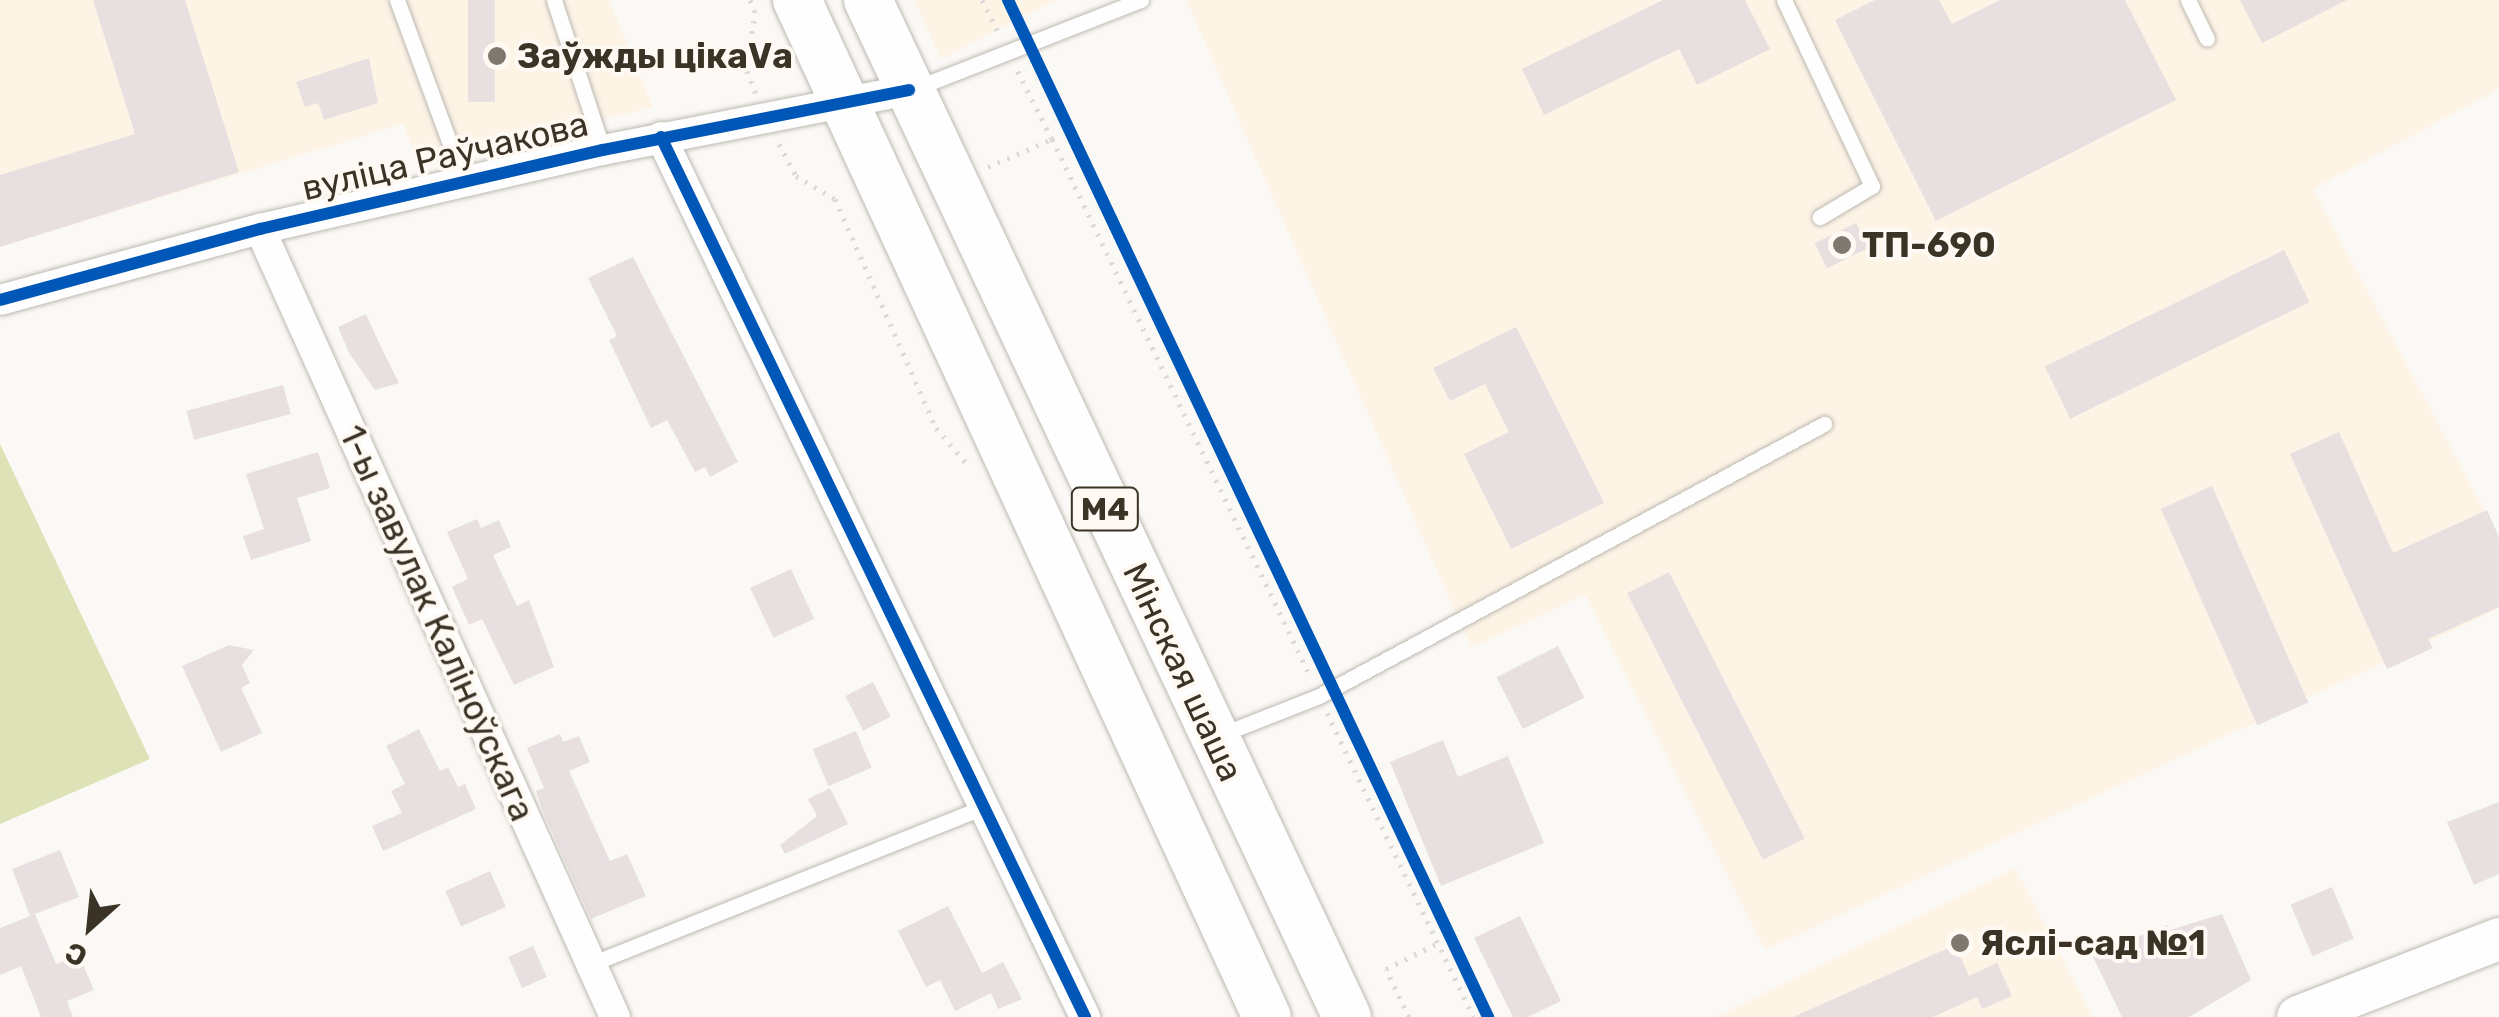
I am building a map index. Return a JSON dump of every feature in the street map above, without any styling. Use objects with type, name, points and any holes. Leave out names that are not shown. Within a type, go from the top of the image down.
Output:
[{"type":"main road","name":"Мінская шаша","points":[[797,0],[840,104],[1267,1017]]},
{"type":"main road","name":"Мінская шаша","points":[[868,0],[1347,1017]]},
{"type":"main road","points":[[2298,1017],[2499,939]]},
{"type":"street","name":"вуліца Раўчакова","points":[[0,300],[260,229],[661,137],[909,90]]},
{"type":"street","points":[[661,137],[1085,1017]]},
{"type":"street","name":"1-ы завулак Каліноўскага","points":[[260,229],[614,1017]]},
{"type":"lane","points":[[397,0],[465,184]]},
{"type":"lane","points":[[554,0],[603,150]]},
{"type":"lane","points":[[909,90],[1010,56],[1140,0]]},
{"type":"lane","points":[[1784,0],[1872,186],[1820,216]]},
{"type":"lane","points":[[2188,0],[2207,39]]},
{"type":"lane","points":[[1214,737],[1319,696],[1824,424]]},
{"type":"lane","points":[[591,964],[984,808]]},
{"type":"path","points":[[982,0],[1473,1017]]},
{"type":"path","points":[[988,167],[1052,139]]},
{"type":"path","points":[[796,176],[836,199],[854,235]]},
{"type":"path","points":[[1358,738],[1488,1017]]},
{"type":"path","points":[[1410,1017],[1386,970],[1438,943]]},
{"type":"shaded area","points":[[0,0],[609,0],[653,107],[419,165],[403,124],[0,247]]},
{"type":"shaded area","points":[[914,0],[1057,0],[941,59]]},
{"type":"shaded area","points":[[1186,0],[2499,0],[2499,89],[2313,189],[2499,537],[2499,609],[1765,950],[1585,595],[1471,648]]},
{"type":"shaded area","name":"Яслі-сад №1","points":[[2015,868],[2093,1017],[1716,1017]]},
{"type":"green space","points":[[0,444],[150,759],[0,824]]},
{"type":"building","points":[[93,0],[185,0],[239,172],[0,247],[0,175],[135,134]]},
{"type":"building","points":[[468,0],[495,0],[495,102],[468,102]]},
{"type":"building","points":[[1663,0],[1745,0],[1770,49],[1697,85],[1679,49],[1544,115],[1522,69]]},
{"type":"building","points":[[1875,0],[1939,0],[1952,24],[2000,0],[2125,0],[2176,100],[1936,221],[1835,20]]},
{"type":"building","points":[[2240,0],[2347,0],[2262,43]]},
{"type":"building","points":[[369,58],[378,103],[324,120],[318,103],[305,107],[296,82]]},
{"type":"building","name":"ТП-690","points":[[1856,223],[1868,248],[1827,268],[1815,243]]},
{"type":"building","points":[[2284,250],[2309,302],[2070,419],[2045,367]]},
{"type":"building","points":[[633,257],[738,462],[710,477],[705,467],[695,472],[667,420],[651,428],[609,340],[617,336],[588,278]]},
{"type":"building","points":[[366,314],[399,383],[375,390],[349,353],[338,327]]},
{"type":"building","points":[[1516,327],[1604,503],[1511,549],[1464,454],[1509,432],[1485,384],[1450,401],[1433,368]]},
{"type":"building","points":[[283,385],[291,414],[194,440],[186,411]]},
{"type":"building","points":[[2339,432],[2393,553],[2487,510],[2499,537],[2499,607],[2428,639],[2433,648],[2387,669],[2290,454]]},
{"type":"building","points":[[318,452],[330,488],[297,498],[311,541],[251,560],[243,536],[264,529],[246,474]]},
{"type":"building","points":[[2212,486],[2308,703],[2257,725],[2161,509]]},
{"type":"building","points":[[477,519],[481,528],[499,520],[511,547],[493,555],[517,606],[529,600],[554,667],[514,685],[482,619],[469,625],[452,587],[468,579],[447,532]]},
{"type":"building","points":[[791,569],[814,619],[773,638],[750,588]]},
{"type":"building","points":[[1669,572],[1805,838],[1763,860],[1627,593]]},
{"type":"building","points":[[229,645],[254,650],[242,665],[250,683],[241,688],[262,733],[221,752],[182,666]]},
{"type":"building","points":[[1558,646],[1584,698],[1523,729],[1497,677]]},
{"type":"building","points":[[873,682],[891,717],[863,731],[845,696]]},
{"type":"building","points":[[419,729],[440,771],[448,767],[458,787],[465,784],[476,809],[383,851],[372,826],[402,813],[391,791],[405,784],[386,746]]},
{"type":"building","points":[[856,731],[872,768],[828,786],[813,749]]},
{"type":"building","points":[[560,734],[563,742],[579,736],[590,762],[569,771],[610,861],[627,854],[646,896],[591,919],[544,814],[536,791],[544,788],[527,748]]},
{"type":"building","points":[[1443,740],[1458,777],[1508,756],[1544,843],[1441,886],[1390,762]]},
{"type":"building","points":[[830,788],[848,824],[785,854],[780,845],[817,816],[808,799]]},
{"type":"building","points":[[2499,802],[2499,874],[2474,885],[2447,822]]},
{"type":"building","points":[[60,850],[79,897],[35,914],[56,964],[79,955],[94,990],[67,1001],[73,1017],[41,1017],[21,966],[0,975],[0,928],[30,916],[12,869]]},
{"type":"building","points":[[490,871],[506,907],[461,927],[445,891]]},
{"type":"building","points":[[2332,887],[2354,939],[2312,956],[2291,905]]},
{"type":"building","points":[[948,906],[982,973],[1003,962],[1022,999],[998,1009],[991,993],[955,1011],[940,980],[926,987],[898,931]]},
{"type":"building","points":[[2222,914],[2251,980],[2189,1017],[2122,1017],[2092,955],[2168,925],[2170,930]]},
{"type":"building","points":[[1520,916],[1561,1001],[1528,1017],[1513,1017],[1474,938]]},
{"type":"building","points":[[1955,945],[1969,976],[1997,963],[2012,996],[1982,1009],[1977,997],[1933,1017],[1793,1017]]},
{"type":"building","points":[[533,946],[547,977],[522,988],[508,957]]},
{"type":"cycle path","points":[[1008,0],[1488,1017]]},
{"type":"cycle path","points":[[0,300],[260,229],[603,150],[909,90]]},
{"type":"cycle path","points":[[661,137],[1085,1017]]},
{"type":"place","name":"Заўжды цікаVа","points":[[497,56]]},
{"type":"place","name":"ТП-690","points":[[1842,245]]},
{"type":"place","name":"Яслі-сад №1","points":[[1960,943]]}]
